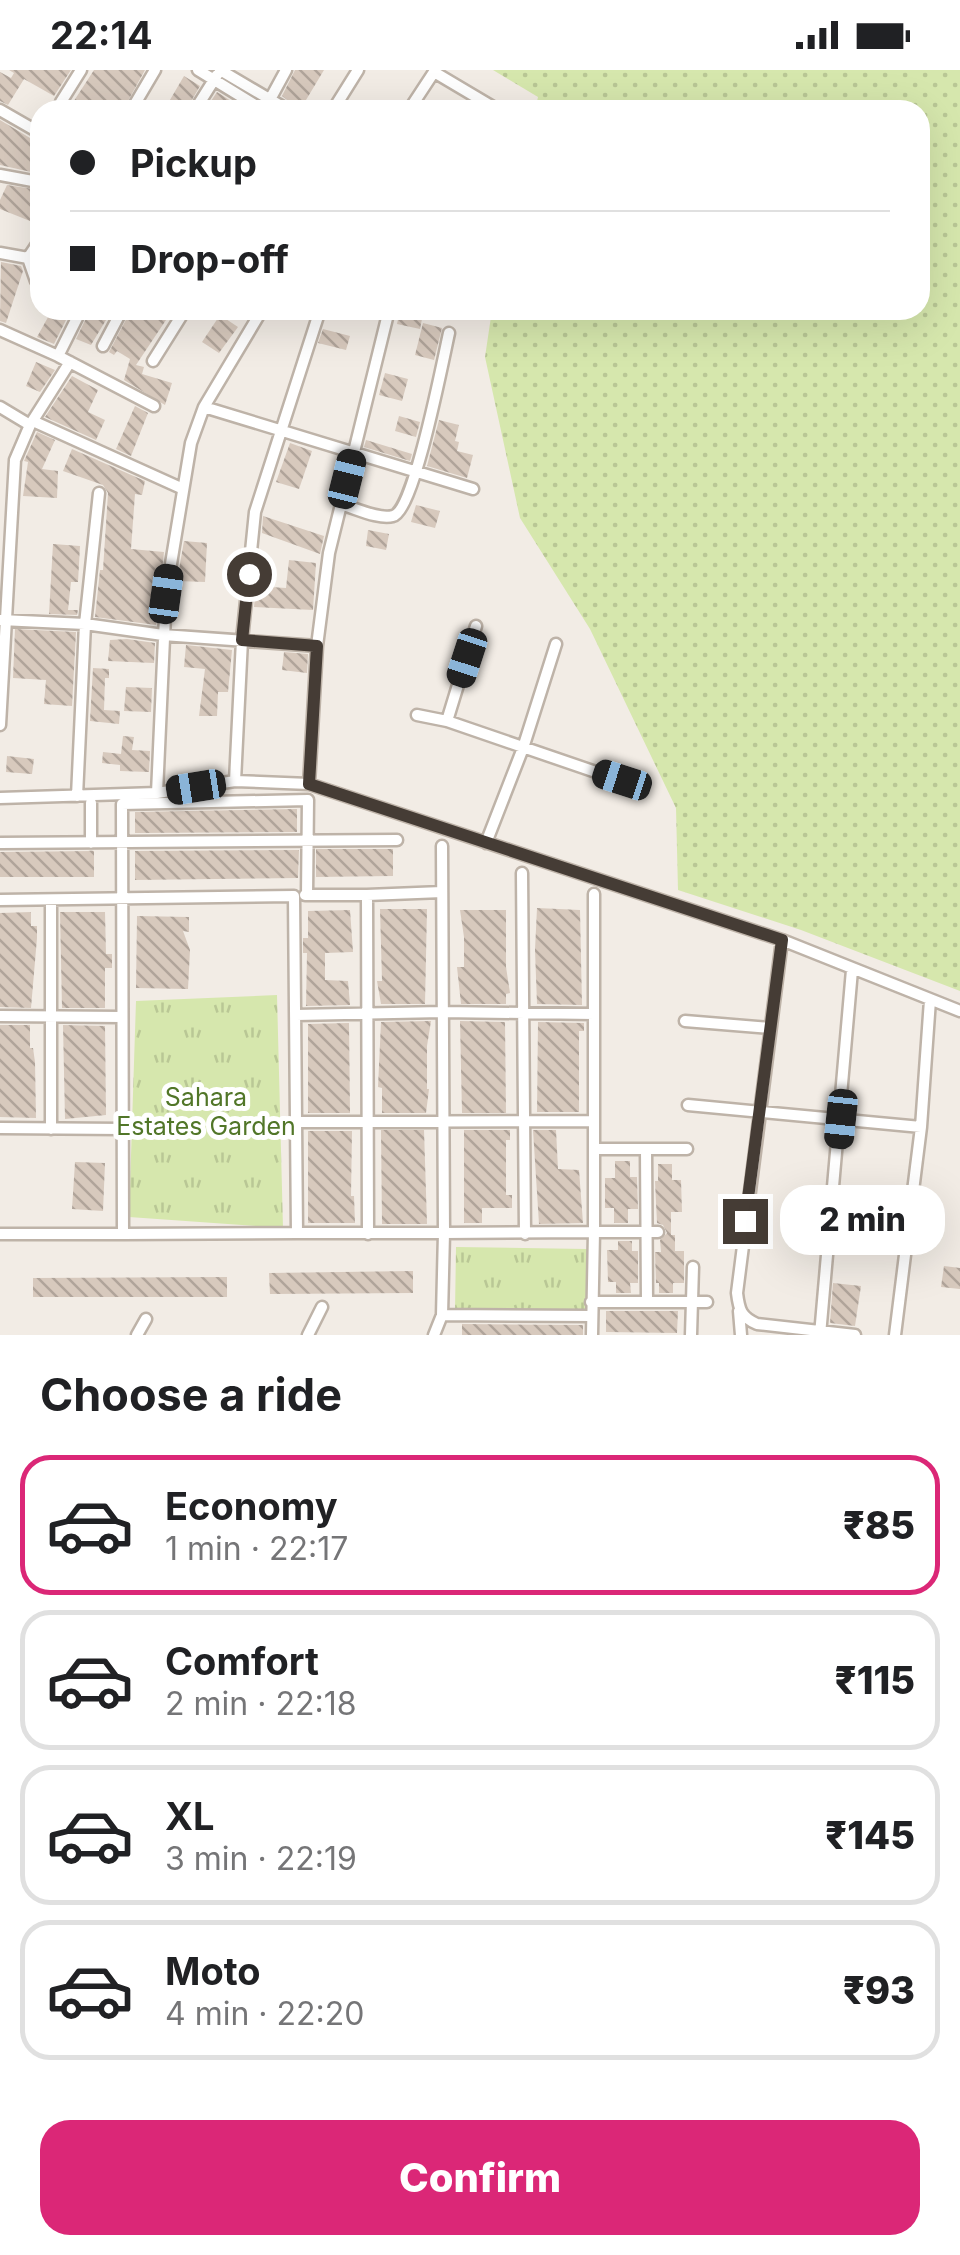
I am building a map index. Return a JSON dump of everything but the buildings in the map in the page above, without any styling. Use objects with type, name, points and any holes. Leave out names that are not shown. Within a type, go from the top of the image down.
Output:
[{"type":"street","points":[[62,100],[81,70]]},
{"type":"street","points":[[137,100],[155,70]]},
{"type":"street","points":[[198,70],[218,73],[270,99],[286,70]]},
{"type":"street","points":[[340,100],[358,70]]},
{"type":"street","points":[[415,100],[434,72],[481,100]]},
{"type":"street","points":[[200,100],[218,73]]},
{"type":"street","points":[[218,73],[251,100]]},
{"type":"street","points":[[0,110],[30,127]]},
{"type":"street","points":[[0,175],[30,181]]},
{"type":"street","points":[[0,253],[28,258]]},
{"type":"street","points":[[28,258],[30,264]]},
{"type":"street","points":[[58,356],[76,320]]},
{"type":"street","points":[[102,346],[116,320]]},
{"type":"street","points":[[154,361],[178,320]]},
{"type":"street","points":[[157,793],[166,594],[181,488],[204,408],[256,320]]},
{"type":"street","points":[[235,780],[242,640],[256,512],[317,320]]},
{"type":"street","points":[[309,784],[317,646],[329,553],[386,320]]},
{"type":"street","points":[[0,330],[154,406]]},
{"type":"street","points":[[340,504],[386,516],[397,516],[404,510],[449,332]]},
{"type":"street","points":[[0,725],[15,460],[32,423],[70,362]]},
{"type":"street","points":[[0,407],[181,488]]},
{"type":"street","points":[[204,408],[473,488]]},
{"type":"street","points":[[76,796],[86,624],[99,492]]},
{"type":"street","points":[[3,621],[86,624],[163,636],[317,646]]},
{"type":"street","points":[[447,721],[476,626]]},
{"type":"street","points":[[486,843],[523,748],[556,644]]},
{"type":"street","points":[[416,715],[447,721],[622,780]]},
{"type":"street","points":[[0,798],[157,793],[235,780],[309,784],[782,940],[960,1011]]},
{"type":"street","points":[[123,1234],[122,804],[308,800],[307,895]]},
{"type":"street","points":[[91,803],[91,843]]},
{"type":"street","points":[[0,843],[397,840]]},
{"type":"street","points":[[434,1335],[442,1316],[444,1233],[442,846]]},
{"type":"street","points":[[522,874],[525,1234]]},
{"type":"street","points":[[0,900],[442,892]]},
{"type":"street","points":[[592,1335],[594,894]]},
{"type":"street","points":[[367,895],[368,1234]]},
{"type":"street","points":[[294,896],[297,1233]]},
{"type":"street","points":[[50,900],[51,1128]]},
{"type":"street","points":[[782,940],[758,1112],[739,1310],[757,1324],[855,1335]]},
{"type":"street","points":[[820,1334],[852,970]]},
{"type":"street","points":[[895,1335],[921,1127],[930,1000]]},
{"type":"street","points":[[296,1015],[594,1014]]},
{"type":"street","points":[[0,1016],[122,1017]]},
{"type":"street","points":[[686,1020],[770,1028]]},
{"type":"street","points":[[688,1105],[921,1127]]},
{"type":"street","points":[[296,1122],[594,1121]]},
{"type":"street","points":[[0,1128],[123,1129]]},
{"type":"street","points":[[594,1149],[687,1149]]},
{"type":"street","points":[[646,1149],[652,1232],[647,1302]]},
{"type":"street","points":[[0,1234],[652,1232]]},
{"type":"street","points":[[691,1335],[693,1267]]},
{"type":"street","points":[[738,1300],[742,1335]]},
{"type":"street","points":[[591,1302],[707,1302]]},
{"type":"street","points":[[308,1335],[322,1307]]},
{"type":"street","points":[[442,1316],[592,1316]]},
{"type":"street","points":[[137,1335],[146,1319]]},
{"type":"green space","points":[[493,70],[960,70],[960,991],[801,930],[678,890],[676,808],[590,629],[520,518],[485,357],[491,320],[930,320],[930,100],[537,100]]},
{"type":"green space","name":"Sahara Estates Garden","points":[[277,995],[283,1228],[129,1217],[136,1001]]},
{"type":"green space","points":[[456,1247],[587,1249],[586,1314],[455,1312]]},
{"type":"route","points":[[249,574],[242,640],[317,646],[309,784],[782,940],[745,1221]]}]
